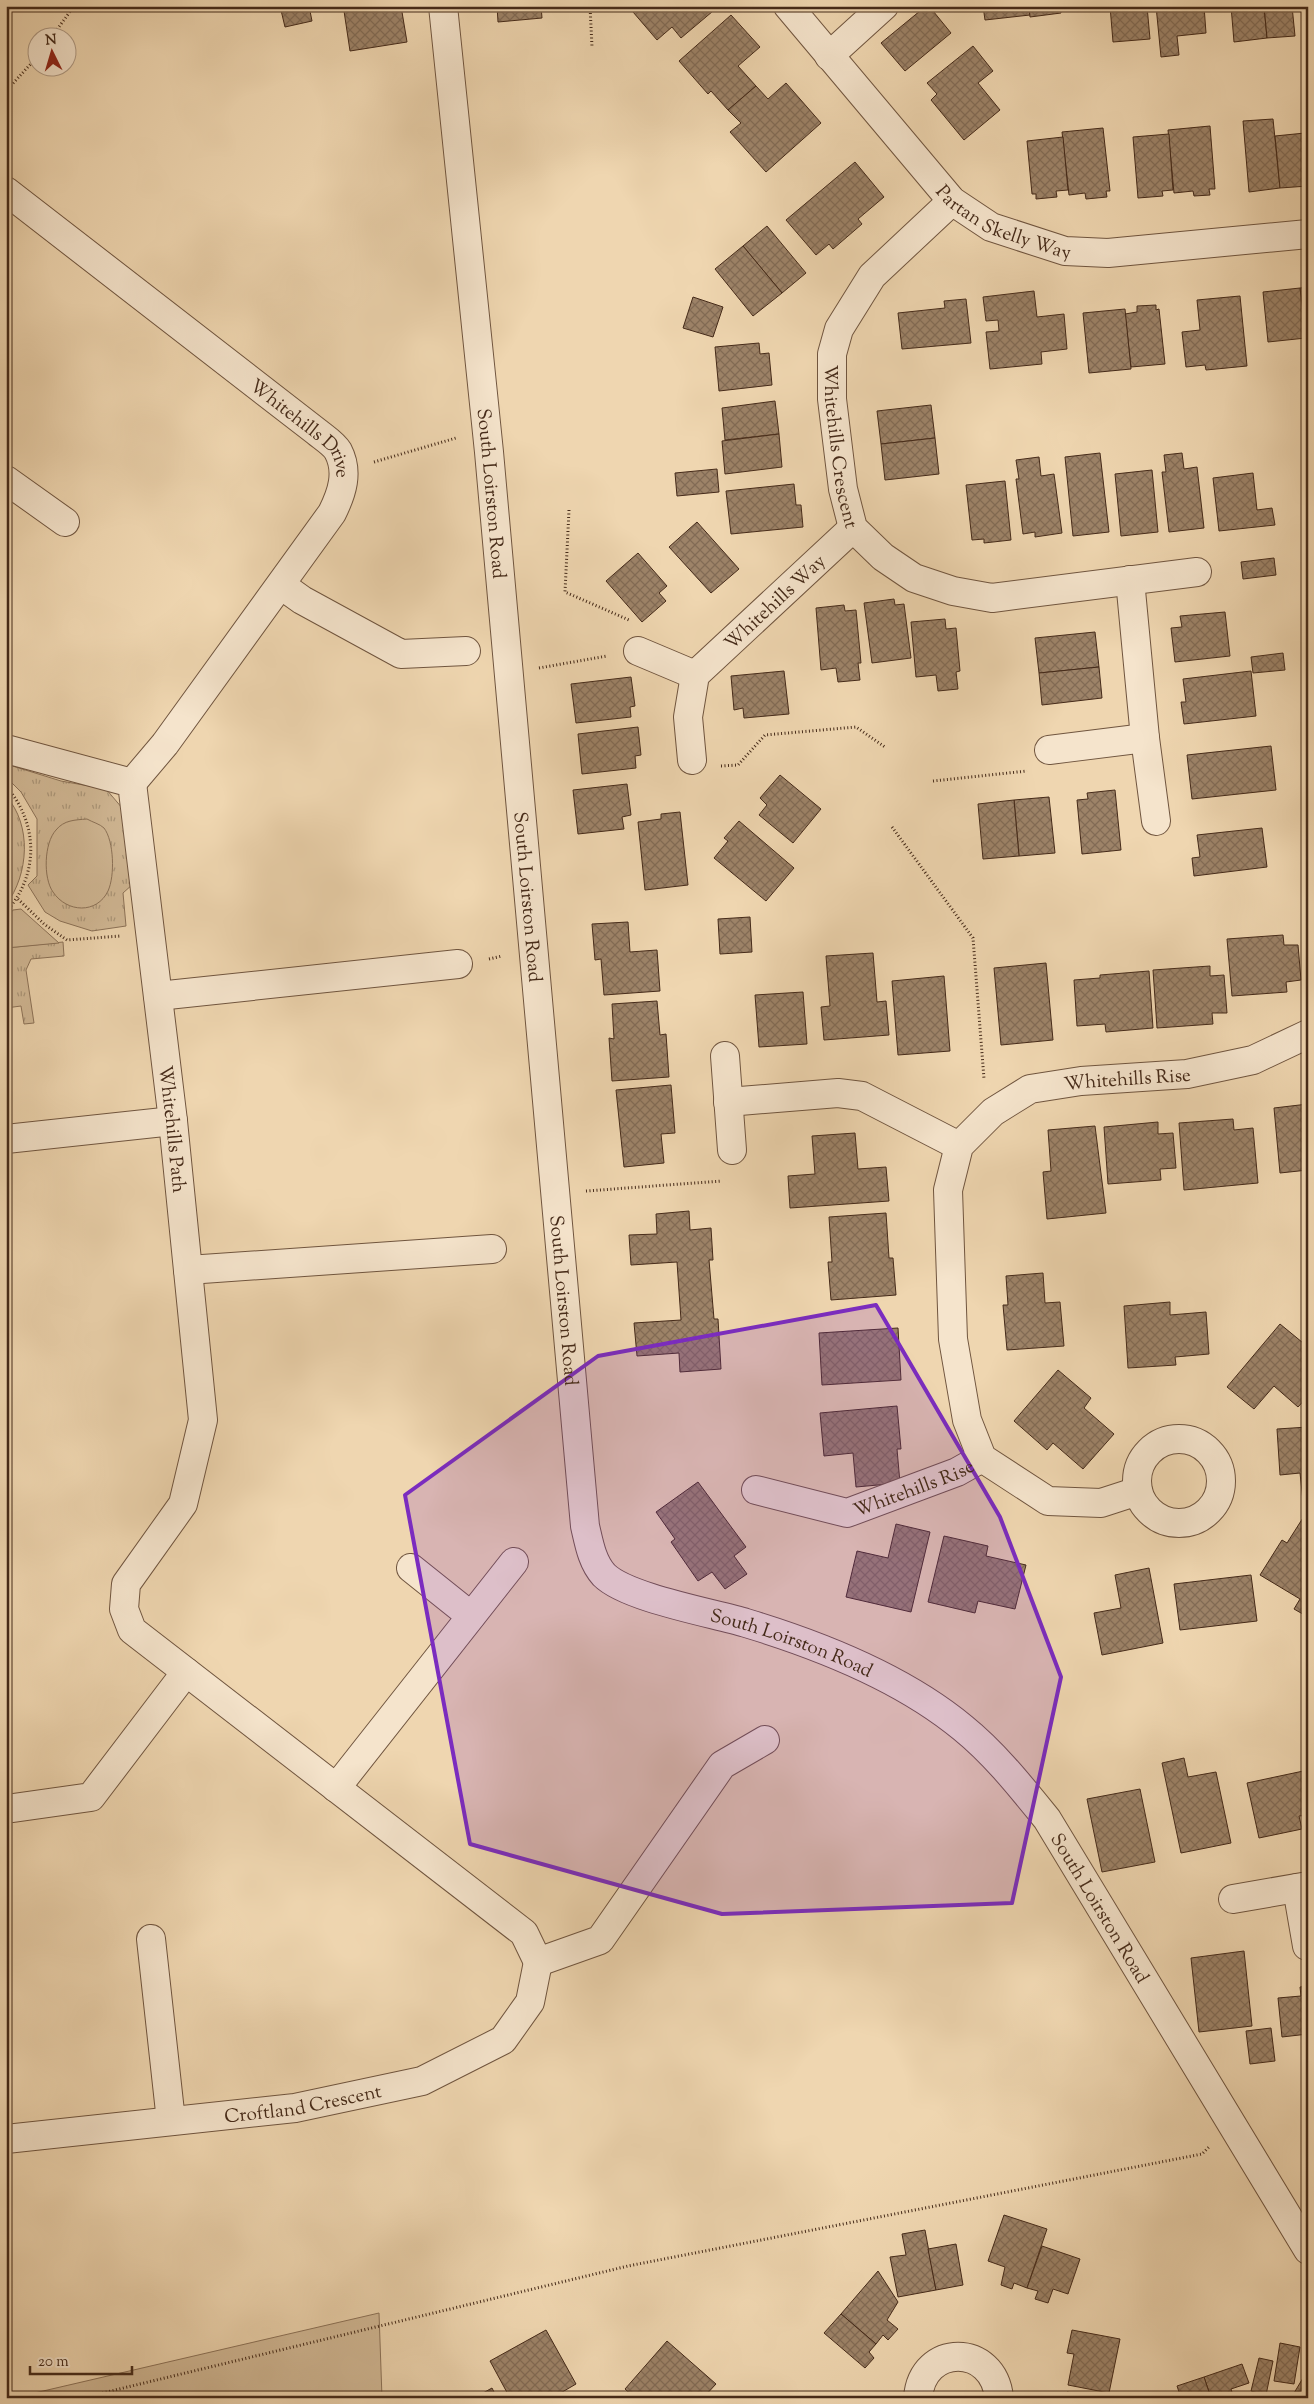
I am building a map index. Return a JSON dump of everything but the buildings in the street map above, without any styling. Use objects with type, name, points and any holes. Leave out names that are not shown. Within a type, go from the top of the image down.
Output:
[{"type":"street","name":"South Loirston Road","points":[[444,6],[487,429],[585,1526],[592,1555],[604,1575],[623,1587],[746,1623],[806,1643],[876,1674],[922,1699],[962,1727],[1004,1766],[1047,1819],[1166,2019],[1232,2123],[1308,2250]]},
{"type":"street","name":"Partan Skelly Way","points":[[788,6],[952,201],[991,227],[1065,252],[1108,254],[1308,234]]},
{"type":"street","points":[[829,56],[884,6]]},
{"type":"street","name":"Whitehills Drive","points":[[6,191],[317,432],[337,450],[344,471],[342,493],[332,513],[165,744],[132,783]]},
{"type":"street","name":"Whitehills Crescent","points":[[952,201],[872,276],[839,330],[832,354],[832,399],[843,489],[853,528],[883,556],[914,578],[953,591],[992,598],[1197,572]]},
{"type":"street","points":[[6,480],[65,522]]},
{"type":"street","name":"Whitehills Way","points":[[695,675],[853,528]]},
{"type":"street","points":[[1130,580],[1145,738],[1156,821]]},
{"type":"street","points":[[281,584],[302,600],[401,654],[466,651]]},
{"type":"street","points":[[638,651],[695,675],[688,716],[692,760]]},
{"type":"street","points":[[1049,750],[1145,738]]},
{"type":"street","points":[[6,749],[132,783]]},
{"type":"street","name":"Whitehills Path","points":[[132,783],[173,1121],[203,1420],[183,1504],[126,1584],[124,1609],[132,1630],[186,1672]]},
{"type":"street","points":[[158,996],[458,964]]},
{"type":"street","name":"Whitehills Rise","points":[[1138,1491],[1101,1503],[1048,1501],[982,1458],[967,1420],[953,1338],[948,1190],[959,1146],[987,1117],[1030,1089],[1081,1081],[1187,1074],[1253,1060],[1308,1034]]},
{"type":"street","points":[[725,1056],[732,1150]]},
{"type":"street","points":[[728,1102],[838,1093],[862,1096],[959,1146]]},
{"type":"street","points":[[6,1139],[173,1121]]},
{"type":"street","points":[[188,1270],[492,1249]]},
{"type":"street","name":"Whitehills Rise","points":[[756,1490],[848,1513],[957,1472],[982,1458]]},
{"type":"street","points":[[336,1788],[514,1562]]},
{"type":"street","points":[[411,1568],[472,1616]]},
{"type":"street","points":[[6,1809],[91,1797],[186,1672],[524,1933],[538,1962],[600,1940],[722,1766],[765,1740]]},
{"type":"street","points":[[1233,1899],[1302,1887],[1307,1946]]},
{"type":"street","points":[[151,1939],[171,2121]]},
{"type":"street","name":"Croftland Crescent","points":[[6,2139],[295,2108],[422,2081],[503,2040],[530,2002],[538,1962]]},
{"type":"street","points":[[918,2398],[919,2387],[924,2374],[933,2364],[945,2358],[958,2356],[971,2358],[983,2364],[992,2374],[998,2386],[999,2398]]},
{"type":"path","points":[[58,28],[74,6]]},
{"type":"path","points":[[590,6],[592,47]]},
{"type":"path","points":[[6,91],[28,67]]},
{"type":"path","points":[[344,471],[487,429]]},
{"type":"path","points":[[509,673],[638,651],[638,625],[565,592],[568,510]]},
{"type":"path","points":[[692,760],[713,767],[738,765],[765,735],[856,727],[885,747]]},
{"type":"path","points":[[933,781],[1041,770],[1049,750]]},
{"type":"path","points":[[6,786],[18,799],[30,825],[31,850],[26,882],[18,899],[6,912]]},
{"type":"path","points":[[892,826],[973,938],[987,1117]]},
{"type":"path","points":[[18,899],[44,924],[67,940],[150,934]]},
{"type":"path","points":[[458,964],[534,951]]},
{"type":"path","points":[[555,1193],[736,1180],[732,1150]]},
{"type":"path","points":[[82,2398],[628,2266],[1202,2154],[1232,2123]]},
{"type":"highlighted area","points":[[876,1305],[1000,1517],[1061,1677],[1012,1903],[722,1914],[470,1844],[405,1495],[598,1356]]},
{"type":"green space","points":[[6,764],[61,781],[106,789],[123,809],[133,884],[123,893],[126,926],[92,931],[60,921],[45,912],[28,885],[37,876],[37,819],[21,792],[6,777]]},
{"type":"green space","points":[[6,796],[20,821],[24,850],[23,865],[19,879],[14,893],[6,905]]},
{"type":"green space","points":[[87,819],[104,828],[107,834],[112,850],[112,877],[108,891],[103,899],[97,904],[82,908],[66,904],[53,892],[46,870],[46,861],[49,843],[56,830],[70,821]]},
{"type":"green space","points":[[21,909],[59,943],[6,948],[6,919],[13,910]]},
{"type":"green space","points":[[63,942],[64,956],[31,959],[26,970],[34,1023],[24,1024],[21,1006],[6,1008],[6,948]]},
{"type":"green space","points":[[379,2313],[382,2398],[13,2398]]}]
